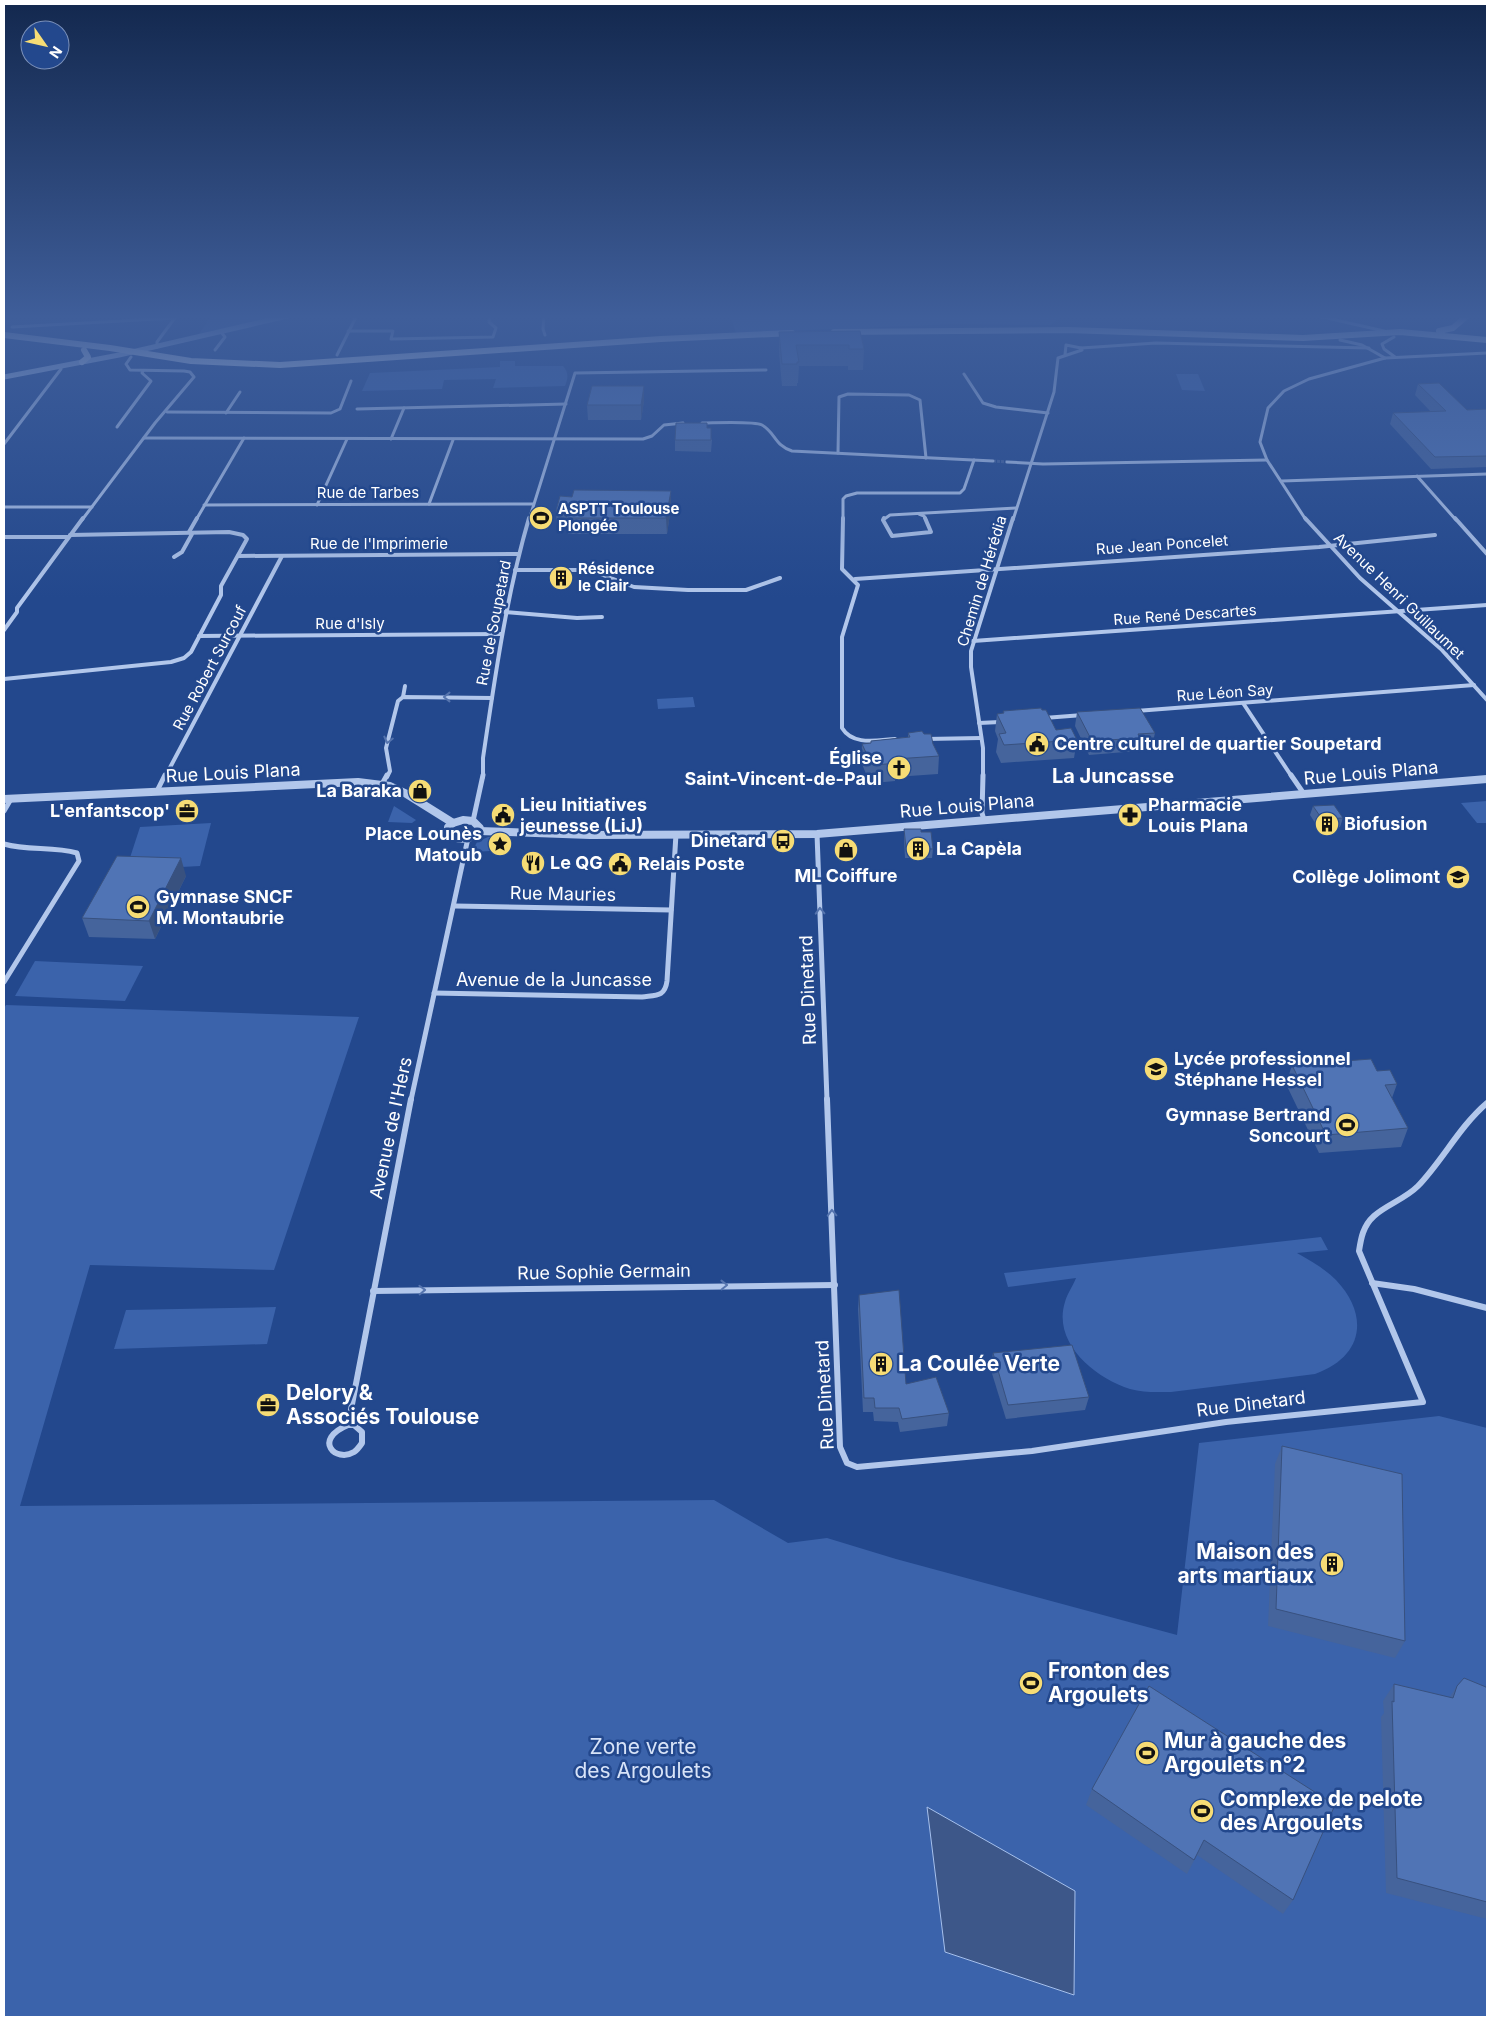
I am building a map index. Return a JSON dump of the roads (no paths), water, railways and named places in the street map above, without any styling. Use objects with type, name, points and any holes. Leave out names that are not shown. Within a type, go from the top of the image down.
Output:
[{"type":"street","points":[[4,444],[30,409]]},
{"type":"street","points":[[117,427],[130,409]]},
{"type":"street","points":[[4,630],[17,612],[17,608],[69,536],[160,417],[169,409]]},
{"type":"street","points":[[226,413],[228,409]]},
{"type":"street","points":[[167,412],[331,413],[339,409]]},
{"type":"street","points":[[391,439],[403,409]]},
{"type":"street","name":"Rue de Soupetard","points":[[472,821],[475,817],[483,776],[483,758],[505,612],[533,504],[564,409]]},
{"type":"street","points":[[838,453],[839,409]]},
{"type":"street","points":[[921,409],[926,458]]},
{"type":"street","points":[[1016,409],[1048,413]]},
{"type":"street","name":"Chemin de Hérédia","points":[[984,820],[982,813],[981,738],[971,667],[973,641],[1049,409]]},
{"type":"street","name":"Avenue Henri Guillaumet","points":[[1268,409],[1260,442],[1267,460],[1298,508],[1328,545],[1360,578],[1441,649],[1487,700]]},
{"type":"street","points":[[144,438],[643,439],[650,437],[664,426],[684,423]]},
{"type":"street","points":[[701,423],[760,424],[766,428],[780,447],[785,450],[992,461]]},
{"type":"street","points":[[189,532],[244,438]]},
{"type":"street","points":[[317,505],[347,439]]},
{"type":"street","points":[[429,504],[452,440]]},
{"type":"street","points":[[896,739],[854,739],[845,734],[842,728],[842,637],[858,586],[855,580],[845,574],[842,569],[844,498],[857,494],[960,493],[964,489],[974,460]]},
{"type":"street","points":[[1007,462],[1267,460]]},
{"type":"street","points":[[1282,481],[1487,474]]},
{"type":"street","points":[[1417,476],[1487,554]]},
{"type":"street","name":"Rue de Tarbes","points":[[204,505],[533,504]]},
{"type":"street","points":[[4,507],[92,507]]},
{"type":"street","points":[[919,514],[924,516],[931,532],[895,536],[889,534],[883,520],[890,515],[1016,508]]},
{"type":"street","points":[[174,558],[182,552],[192,534],[189,532]]},
{"type":"street","points":[[4,537],[229,532],[244,535],[246,542],[221,586],[221,595],[191,652],[178,661],[4,679]]},
{"type":"street","name":"Rue Jean Poncelet","points":[[855,580],[1328,545],[1435,535]]},
{"type":"street","name":"Rue de l'Imprimerie","points":[[238,556],[519,554]]},
{"type":"street","name":"Rue Robert Surcouf","points":[[157,791],[282,556]]},
{"type":"street","points":[[516,570],[590,570],[634,587],[688,590],[746,590],[780,578]]},
{"type":"street","name":"Rue René Descartes","points":[[973,641],[1487,605]]},
{"type":"street","points":[[505,612],[576,618],[602,617]]},
{"type":"street","name":"Rue d'Isly","points":[[199,636],[502,634]]},
{"type":"street","name":"Rue Léon Say","points":[[1130,712],[1474,685]]},
{"type":"street","points":[[403,698],[405,686]]},
{"type":"street","points":[[382,784],[390,771],[386,748],[398,701],[403,698],[492,698]]},
{"type":"street","points":[[1243,703],[1304,794]]},
{"type":"street","points":[[1034,719],[1091,715]]},
{"type":"street","points":[[978,723],[1006,721]]},
{"type":"street","points":[[924,739],[981,738]]},
{"type":"street","name":"Rue Louis Plana","points":[[479,831],[590,835],[676,833],[817,834],[1487,778]]},
{"type":"street","name":"Rue Louis Plana","points":[[8,798],[358,782],[382,784],[406,793],[453,823]]},
{"type":"street","points":[[4,811],[8,798]]},
{"type":"street","points":[[463,820],[472,821],[479,826],[479,831],[468,838],[456,839],[449,834],[448,828],[453,823],[463,820]]},
{"type":"street","name":"Avenue de la Juncasse","points":[[434,993],[642,997],[662,994],[666,989],[676,833]]},
{"type":"street","name":"Rue Dinetard","points":[[817,834],[840,1446],[846,1463],[857,1467],[1032,1451],[1250,1419],[1423,1402],[1372,1283]]},
{"type":"street","name":"Avenue de l'Hers","points":[[348,1425],[373,1291],[468,838]]},
{"type":"street","points":[[4,844],[15,848],[68,849],[78,853],[79,861],[4,982]]},
{"type":"street","name":"Rue Mauries","points":[[455,906],[671,910]]},
{"type":"street","points":[[1487,1103],[1471,1117],[1418,1186],[1398,1202],[1374,1216],[1362,1232],[1359,1251],[1372,1283],[1414,1289],[1487,1308]]},
{"type":"street","name":"Rue Sophie Germain","points":[[373,1291],[835,1285]]},
{"type":"street","points":[[348,1425],[354,1425],[362,1432],[362,1442],[353,1452],[339,1455],[332,1452],[328,1446],[328,1438],[340,1427],[348,1425]]},
{"type":"tunnel","points":[[993,461],[1007,462]]},
{"type":"place","name":"ASPTT Toulouse Plongée","points":[[541,518]]},
{"type":"place","name":"Résidence le Clair","points":[[561,578]]},
{"type":"place","name":"Centre culturel de quartier Soupetard","points":[[1037,744]]},
{"type":"place","name":"Église Saint-Vincent-de-Paul","points":[[899,768]]},
{"type":"place","name":"La Baraka","points":[[420,791]]},
{"type":"place","name":"L'enfantscop'","points":[[187,811]]},
{"type":"place","name":"Lieu Initiatives jeunesse (LiJ)","points":[[503,815]]},
{"type":"place","name":"Pharmacie Louis Plana","points":[[1130,815]]},
{"type":"place","name":"Biofusion","points":[[1327,824]]},
{"type":"place","name":"Dinetard","points":[[783,841]]},
{"type":"place","name":"Place Lounès Matoub","points":[[500,844]]},
{"type":"place","name":"La Capèla","points":[[918,849]]},
{"type":"place","name":"ML Coiffure","points":[[846,850]]},
{"type":"place","name":"Le QG","points":[[533,863]]},
{"type":"place","name":"Relais Poste","points":[[620,864]]},
{"type":"place","name":"Collège Jolimont","points":[[1458,877]]},
{"type":"place","name":"Gymnase SNCF M. Montaubrie","points":[[138,907]]},
{"type":"place","name":"Lycée professionnel Stéphane Hessel","points":[[1156,1069]]},
{"type":"place","name":"Gymnase Bertrand Soncourt","points":[[1347,1125]]},
{"type":"place","name":"La Coulée Verte","points":[[881,1364]]},
{"type":"place","name":"Delory & Associés Toulouse","points":[[268,1405]]},
{"type":"place","name":"Maison des arts martiaux","points":[[1332,1564]]},
{"type":"place","name":"Fronton des Argoulets","points":[[1031,1683]]},
{"type":"place","name":"Mur à gauche des Argoulets n°2","points":[[1147,1753]]},
{"type":"place","name":"Complexe de pelote des Argoulets","points":[[1202,1811]]},
{"type":"district","name":"La Juncasse","points":[[1113,776]]},
{"type":"park label","name":"Zone verte des Argoulets","points":[[643,1759]]}]
